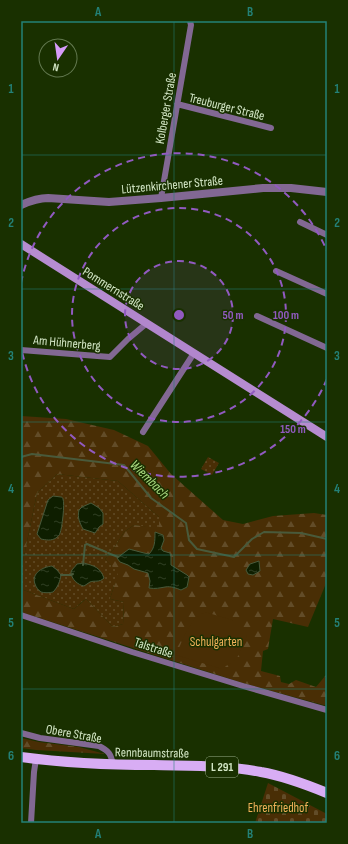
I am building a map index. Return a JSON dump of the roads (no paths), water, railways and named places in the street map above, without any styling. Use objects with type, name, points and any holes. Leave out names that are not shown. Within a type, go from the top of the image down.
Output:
[{"type":"main road","name":"Pommernstraße","points":[[21,244],[327,437]]},
{"type":"main road","name":"Rennbaumstraße","points":[[21,757],[84,763],[236,768],[280,776],[303,783],[327,793]]},
{"type":"street","name":"Kolberger Straße","points":[[161,198],[191,25],[190,21]]},
{"type":"street","name":"Treuburger Straße","points":[[177,104],[271,128]]},
{"type":"street","name":"Lützenkirchener Straße","points":[[21,205],[42,198],[108,202],[263,188],[291,188],[327,192]]},
{"type":"street","points":[[300,222],[327,235]]},
{"type":"street","points":[[276,271],[327,294]]},
{"type":"street","points":[[257,316],[324,347],[327,340]]},
{"type":"street","name":"Am Hühnerberg","points":[[21,350],[110,357],[147,323]]},
{"type":"street","points":[[143,432],[194,353]]},
{"type":"street","name":"Talstraße","points":[[21,615],[132,652],[327,710]]},
{"type":"street","name":"Obere Straße","points":[[21,733],[40,738],[99,746],[112,756],[113,764]]},
{"type":"street","points":[[31,823],[36,759]]},
{"type":"water","points":[[53,496],[61,497],[64,501],[61,531],[54,539],[41,539],[37,534],[48,500]]},
{"type":"water","points":[[91,503],[99,508],[103,513],[103,524],[95,533],[83,529],[78,513],[82,507]]},
{"type":"water","points":[[155,532],[163,535],[164,540],[161,548],[163,551],[170,553],[171,565],[189,577],[187,587],[181,590],[169,587],[149,588],[150,581],[148,573],[134,569],[120,562],[117,558],[129,549],[149,554],[154,547]]},
{"type":"water","points":[[259,561],[260,571],[253,575],[248,574],[246,570],[250,564]]},
{"type":"water","points":[[84,563],[99,569],[104,578],[90,582],[84,586],[77,583],[72,577],[71,572],[77,564]]},
{"type":"water","points":[[52,566],[61,575],[58,584],[53,592],[41,592],[35,585],[34,580],[36,574],[42,569]]},
{"type":"waterway","name":"Wiembach","points":[[21,457],[32,454],[124,465],[151,498],[186,523],[189,540],[197,549],[234,557],[252,539],[264,532],[301,533],[327,539]]},
{"type":"waterway","points":[[83,565],[85,545],[87,544],[106,552]]},
{"type":"waterway","points":[[108,553],[118,557]]},
{"type":"waterway","points":[[61,575],[73,574]]},
{"type":"park label","name":"Schulgarten","points":[[216,641]]},
{"type":"park label","name":"Ehrenfriedhof","points":[[278,807]]}]
